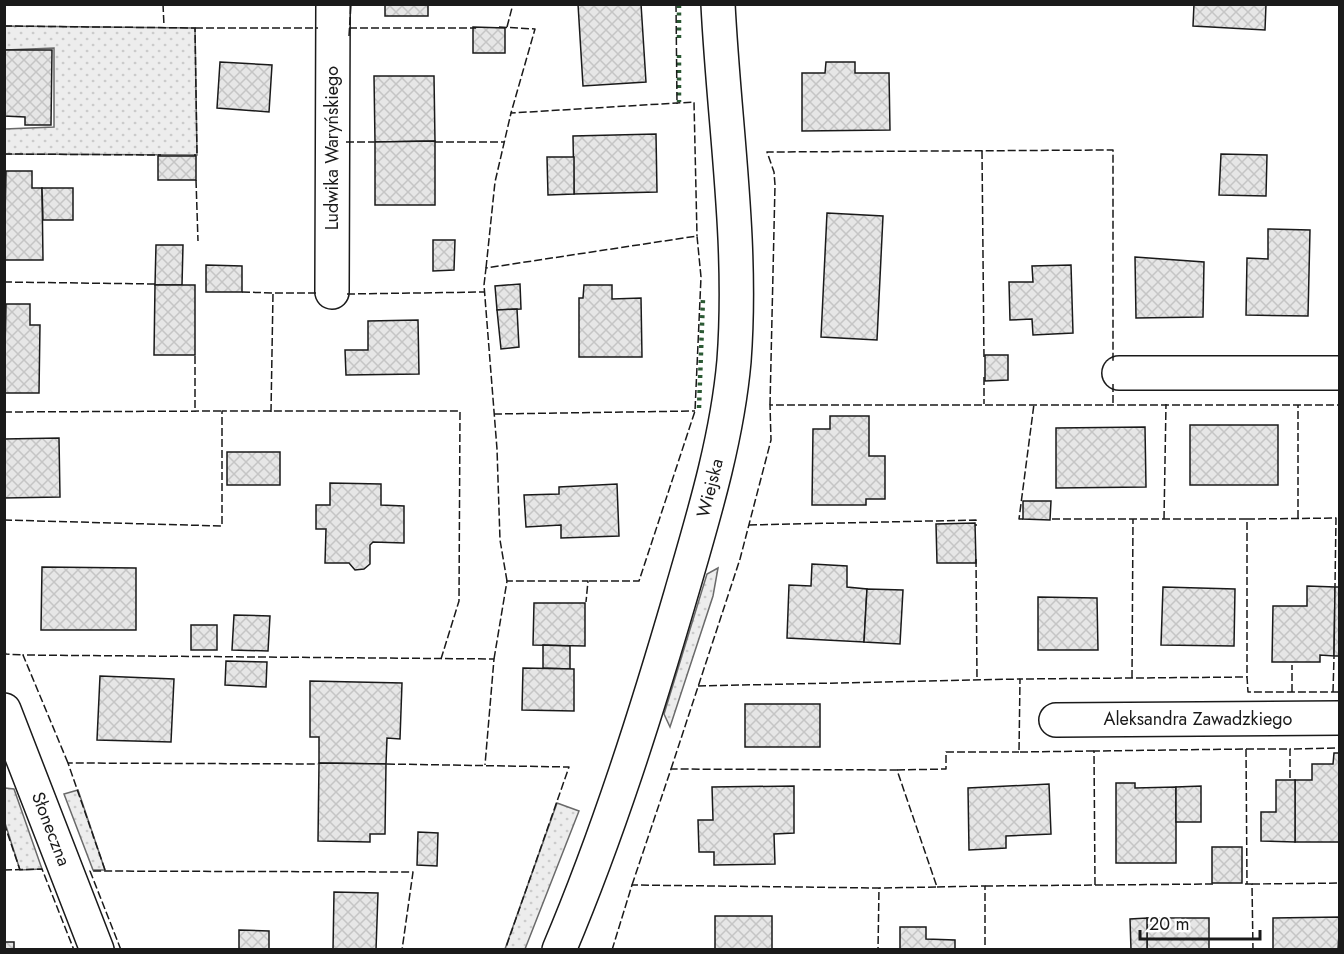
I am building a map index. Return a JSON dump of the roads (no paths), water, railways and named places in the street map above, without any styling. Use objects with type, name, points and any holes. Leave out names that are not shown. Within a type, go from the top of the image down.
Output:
[{"type":"street","name":"Ludwika Waryńskiego","points":[[332,292],[333,4]]},
{"type":"street","name":"Wiejska","points":[[559,950],[598,852],[668,640],[708,500],[729,409],[735,325],[736,224],[718,4]]},
{"type":"street","points":[[1119,373],[1340,373]]},
{"type":"street","name":"Słoneczna","points":[[4,710],[97,950]]},
{"type":"street","name":"Aleksandra Zawadzkiego","points":[[1056,720],[1340,718]]}]
